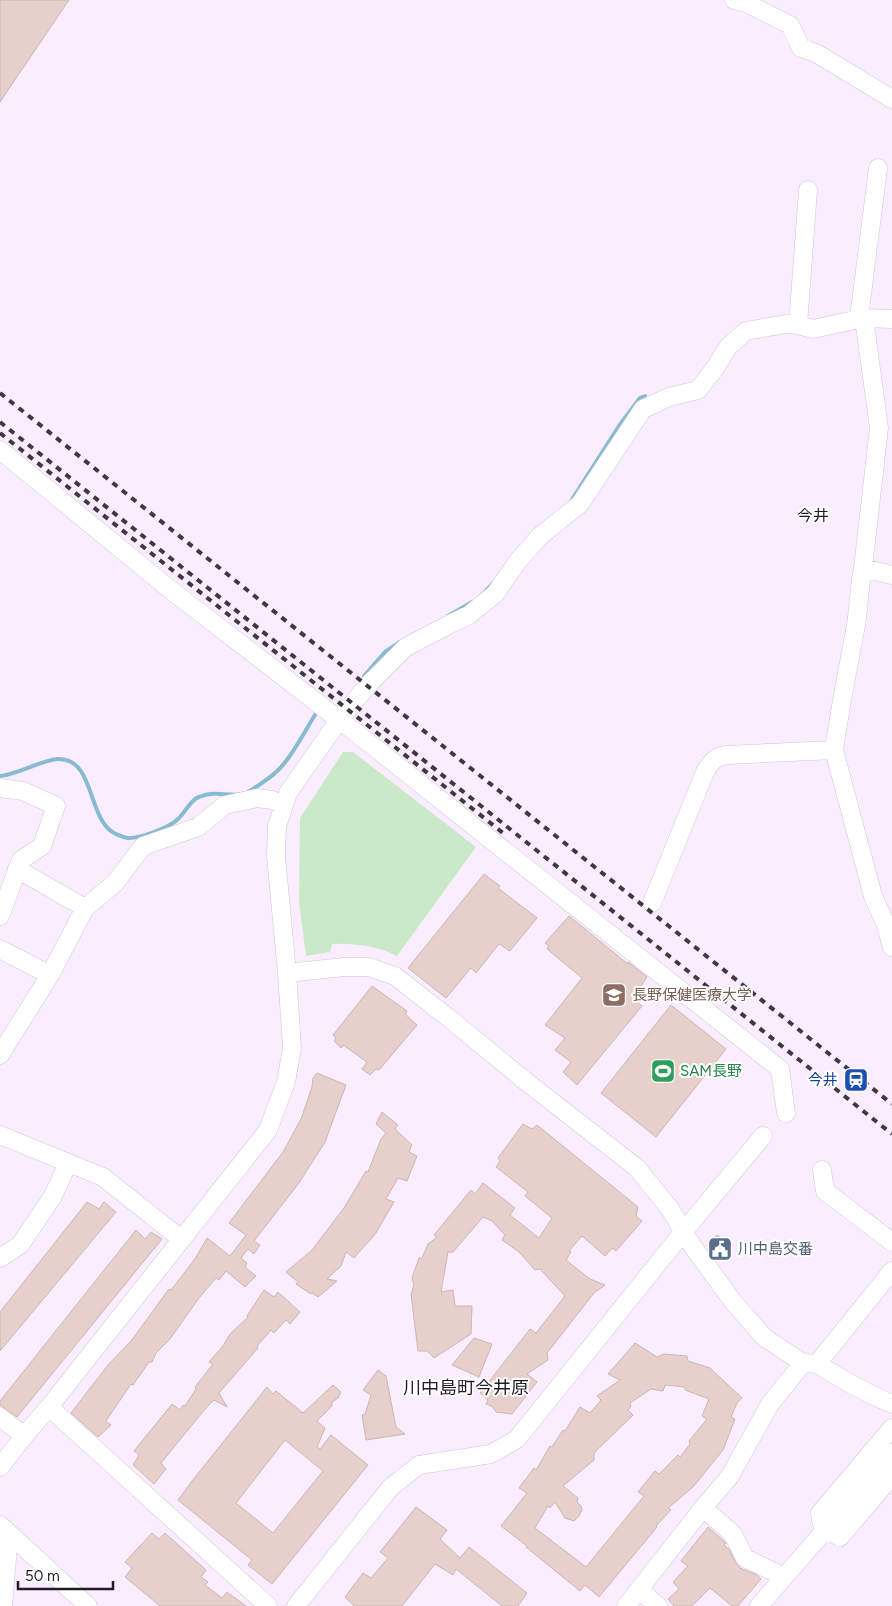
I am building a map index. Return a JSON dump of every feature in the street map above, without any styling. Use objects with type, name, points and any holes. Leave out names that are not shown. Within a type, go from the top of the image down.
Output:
[{"type":"street","points":[[734,0],[746,3],[790,25],[801,48],[816,54],[892,99]]},
{"type":"street","points":[[878,168],[862,318],[879,428],[856,622],[834,750],[873,896],[885,923],[892,947]]},
{"type":"street","points":[[798,325],[808,190]]},
{"type":"street","points":[[0,1467],[50,1407],[268,1130],[286,1082],[292,1048],[276,856],[277,826],[288,792],[339,720],[367,686],[406,647],[469,615],[495,594],[518,561],[540,536],[580,504],[643,409],[669,397],[698,390],[728,347],[746,331],[786,324],[813,329],[862,318],[892,319]]},
{"type":"street","points":[[0,450],[172,591],[339,720],[780,1069],[786,1113]]},
{"type":"street","points":[[863,568],[892,574]]},
{"type":"street","points":[[652,903],[705,772],[714,759],[720,755],[834,750]]},
{"type":"street","points":[[0,788],[23,792],[56,806],[42,846],[21,860],[0,916]]},
{"type":"street","points":[[0,1055],[50,975],[85,908],[115,883],[143,846],[198,827],[225,805],[257,798],[272,800],[284,805]]},
{"type":"street","points":[[17,869],[85,908]]},
{"type":"street","points":[[0,948],[50,975]]},
{"type":"street","points":[[287,973],[344,967],[369,967],[395,976],[637,1168],[670,1208],[684,1232],[734,1303],[764,1338],[810,1364],[892,1404]]},
{"type":"street","points":[[0,1135],[103,1177],[181,1239]]},
{"type":"street","points":[[296,1606],[391,1487],[419,1464],[491,1454],[517,1439],[763,1136]]},
{"type":"street","points":[[0,1258],[20,1245],[52,1196],[68,1163]]},
{"type":"street","points":[[822,1170],[826,1191],[892,1242]]},
{"type":"street","points":[[626,1606],[730,1476],[770,1404],[810,1364],[892,1271]]},
{"type":"street","points":[[50,1407],[268,1606]]},
{"type":"street","points":[[0,1417],[24,1436]]},
{"type":"street","points":[[892,1428],[820,1513],[821,1525],[825,1531],[840,1537],[892,1476]]},
{"type":"street","points":[[759,1606],[892,1453]]},
{"type":"street","points":[[703,1508],[733,1534],[745,1558],[776,1573]]},
{"type":"street","points":[[3,1606],[4,1529]]},
{"type":"street","points":[[4,1529],[88,1606]]},
{"type":"street","points":[[639,1590],[658,1606]]},
{"type":"green space","points":[[343,752],[353,752],[476,847],[397,956],[374,948],[332,944],[330,952],[306,956],[299,902],[300,818]]},
{"type":"building","points":[[0,0],[69,0],[0,102]]},
{"type":"building","points":[[484,874],[500,886],[498,888],[537,918],[510,951],[499,944],[476,973],[471,968],[446,998],[408,968]]},
{"type":"building","points":[[569,916],[647,977],[633,998],[642,1006],[577,1085],[563,1072],[571,1062],[555,1050],[565,1038],[545,1025],[582,978],[547,949],[549,946],[545,943]]},
{"type":"building","points":[[372,986],[407,1011],[405,1014],[417,1025],[379,1070],[376,1069],[370,1075],[362,1069],[367,1062],[343,1045],[341,1048],[334,1041],[336,1038],[333,1035]]},
{"type":"building","name":"SAM長野","points":[[671,1005],[726,1049],[656,1137],[601,1093]]},
{"type":"building","points":[[317,1073],[346,1085],[325,1142],[299,1183],[254,1241],[260,1245],[254,1254],[248,1249],[241,1258],[247,1263],[245,1267],[256,1276],[245,1287],[226,1271],[219,1280],[216,1278],[199,1298],[170,1339],[156,1353],[152,1362],[149,1362],[133,1385],[131,1384],[106,1421],[111,1425],[98,1437],[71,1413],[108,1365],[131,1341],[169,1289],[171,1290],[195,1259],[207,1238],[230,1256],[246,1235],[229,1223],[283,1152],[301,1119],[312,1087],[313,1078]]},
{"type":"building","points":[[382,1112],[398,1125],[395,1129],[412,1145],[409,1152],[417,1156],[407,1181],[398,1178],[386,1199],[394,1202],[376,1233],[354,1258],[346,1252],[341,1266],[327,1279],[337,1281],[318,1297],[296,1284],[298,1282],[286,1272],[312,1250],[344,1208],[366,1171],[368,1172],[381,1139],[386,1133],[376,1124]]},
{"type":"building","points":[[523,1124],[532,1129],[537,1125],[638,1207],[636,1216],[642,1221],[616,1251],[612,1248],[605,1256],[582,1236],[569,1251],[571,1252],[566,1260],[590,1279],[605,1285],[594,1293],[547,1353],[548,1360],[527,1374],[537,1382],[512,1414],[496,1412],[493,1407],[486,1404],[488,1400],[480,1393],[530,1329],[536,1333],[565,1296],[540,1269],[535,1270],[519,1252],[502,1240],[505,1235],[492,1221],[483,1217],[453,1252],[448,1252],[441,1292],[453,1290],[455,1306],[472,1306],[471,1334],[434,1358],[427,1351],[418,1351],[411,1294],[414,1285],[412,1278],[419,1258],[422,1258],[428,1244],[437,1237],[434,1235],[471,1190],[475,1194],[483,1183],[515,1208],[510,1215],[539,1238],[552,1218],[525,1196],[528,1192],[496,1167],[500,1161],[498,1158]]},
{"type":"building","points":[[87,1202],[99,1209],[104,1202],[116,1212],[0,1351],[0,1312]]},
{"type":"building","points":[[136,1230],[145,1239],[151,1232],[162,1239],[17,1417],[0,1405],[0,1401]]},
{"type":"building","points":[[717,1235],[732,1247],[724,1259],[708,1246]]},
{"type":"building","points":[[264,1290],[274,1297],[278,1292],[300,1312],[290,1324],[286,1320],[274,1333],[271,1330],[257,1346],[258,1348],[219,1393],[227,1407],[214,1400],[206,1408],[161,1463],[166,1469],[154,1484],[133,1465],[139,1455],[134,1451],[172,1404],[180,1410],[183,1405],[185,1406],[196,1389],[195,1387],[213,1364],[209,1362],[223,1346],[230,1334],[248,1317]]},
{"type":"building","points":[[474,1338],[492,1344],[479,1377],[452,1365]]},
{"type":"building","points":[[635,1343],[657,1357],[664,1354],[687,1356],[688,1361],[710,1368],[742,1398],[737,1403],[731,1417],[735,1419],[723,1450],[693,1487],[668,1508],[671,1510],[599,1597],[585,1585],[580,1591],[501,1526],[527,1493],[519,1488],[534,1468],[536,1470],[550,1446],[552,1447],[563,1430],[565,1431],[580,1407],[590,1413],[601,1400],[597,1396],[620,1380],[608,1374]],"holes":[[[665,1385],[685,1387],[685,1390],[709,1399],[702,1416],[707,1419],[689,1441],[690,1444],[680,1457],[678,1455],[659,1474],[655,1471],[638,1492],[644,1496],[586,1567],[535,1528],[548,1506],[550,1508],[555,1502],[565,1518],[574,1521],[579,1516],[582,1510],[577,1502],[578,1498],[563,1486],[594,1460],[594,1453],[633,1415],[628,1410],[631,1406],[630,1403],[651,1389],[663,1391]]]},
{"type":"building","points":[[378,1370],[386,1376],[396,1427],[405,1434],[366,1440],[362,1415],[365,1414],[371,1395],[363,1390]]},
{"type":"building","points":[[333,1385],[341,1392],[338,1398],[332,1402],[332,1406],[317,1421],[325,1428],[317,1447],[320,1449],[331,1435],[368,1465],[272,1584],[248,1565],[252,1560],[178,1500],[267,1387],[273,1394],[276,1391],[303,1413]],"holes":[[[285,1440],[323,1471],[273,1533],[236,1503]]]},
{"type":"building","points":[[416,1507],[447,1530],[440,1539],[460,1558],[469,1547],[527,1593],[518,1606],[502,1606],[456,1569],[453,1575],[435,1564],[402,1606],[354,1606],[345,1597],[363,1573],[371,1578],[388,1558],[380,1552]]},
{"type":"building","points":[[708,1527],[726,1543],[724,1545],[729,1549],[740,1568],[757,1575],[761,1579],[738,1606],[732,1606],[710,1588],[692,1606],[674,1606],[668,1599],[679,1589],[673,1582],[688,1566],[681,1561]]},
{"type":"building","points":[[152,1533],[159,1539],[165,1533],[206,1570],[201,1577],[208,1582],[205,1585],[222,1598],[227,1592],[246,1606],[160,1606],[125,1577],[132,1568],[125,1562]]},
{"type":"waterway","points":[[571,501],[619,426],[640,398],[645,396]]},
{"type":"waterway","points":[[480,597],[494,582]]},
{"type":"waterway","points":[[448,616],[472,602]]},
{"type":"waterway","points":[[364,676],[385,652],[400,642]]},
{"type":"waterway","points":[[0,776],[52,760],[70,761],[79,768],[85,778],[99,815],[105,825],[114,833],[124,837],[140,836],[155,832],[174,822],[199,797],[211,794],[244,794],[250,791],[281,768],[318,710]]},
{"type":"railway","points":[[0,393],[892,1104]]},
{"type":"railway","points":[[0,422],[892,1134]]},
{"type":"railway","points":[[0,433],[503,833]]},
{"type":"place","name":"長野保健医療大学","points":[[614,995]]},
{"type":"place","name":"SAM長野","points":[[663,1071]]},
{"type":"place","name":"今井","points":[[856,1080]]},
{"type":"place","name":"川中島交番","points":[[720,1249]]},
{"type":"district","name":"今井","points":[[813,515]]},
{"type":"district","name":"川中島町今井原","points":[[466,1388]]}]
